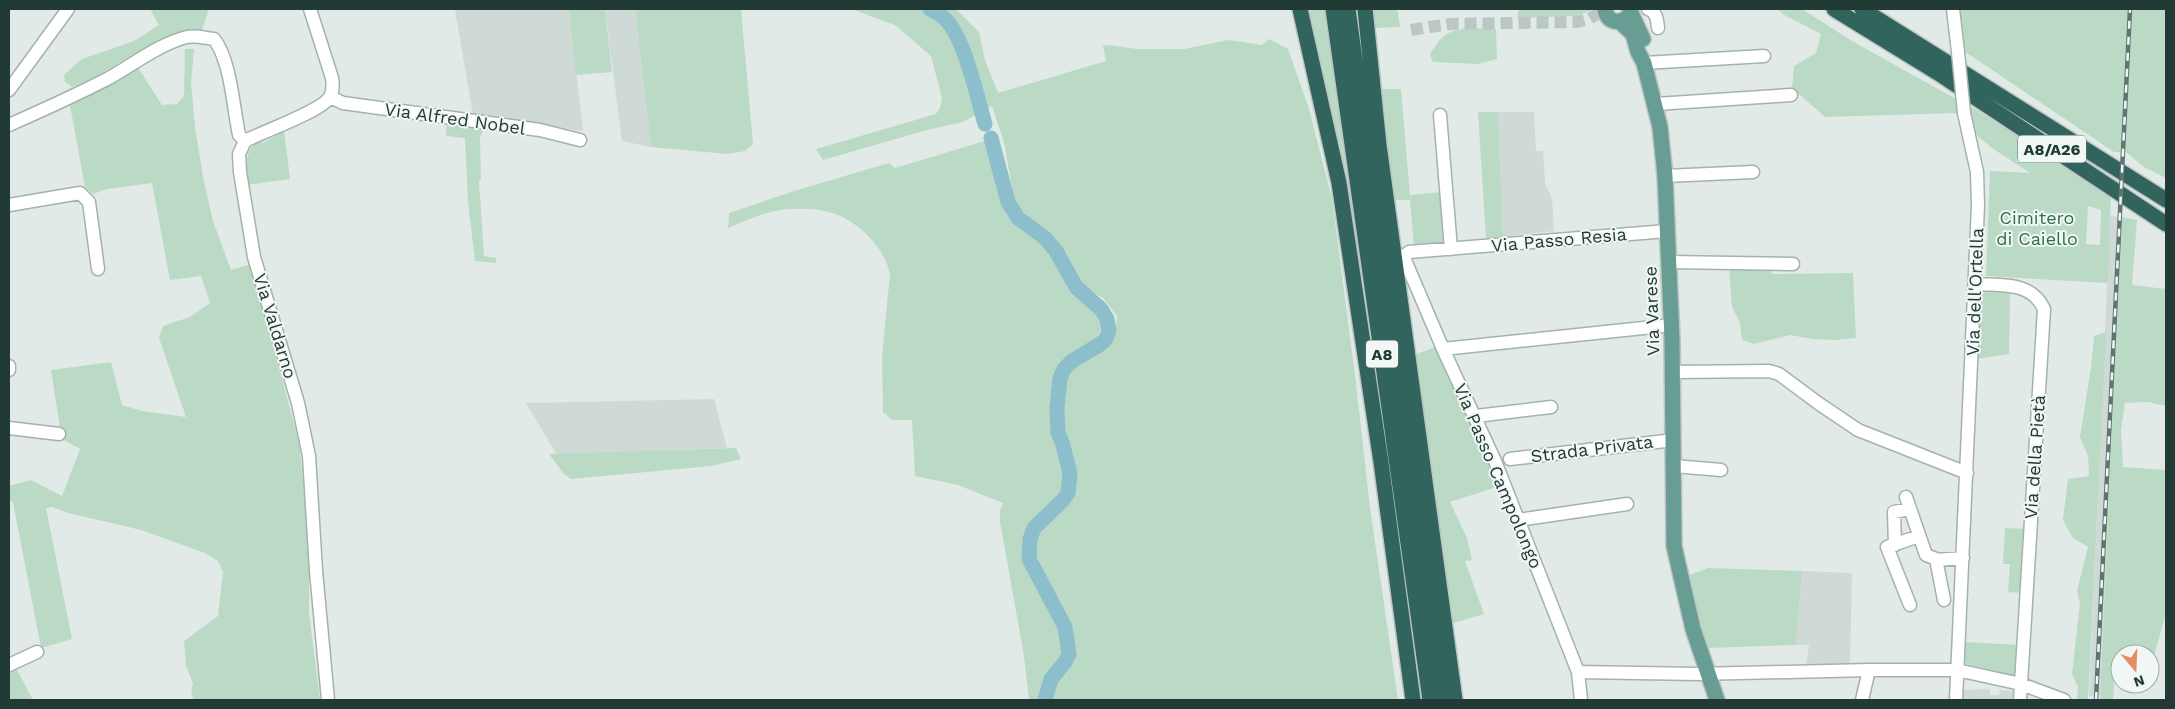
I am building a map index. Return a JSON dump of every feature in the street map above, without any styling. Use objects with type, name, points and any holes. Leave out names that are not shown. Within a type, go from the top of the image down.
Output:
[{"type":"highway","points":[[1300,9],[1338,183],[1381,462],[1413,700]]},
{"type":"highway","name":"A8","points":[[1333,9],[1430,700]]},
{"type":"highway","name":"A8","points":[[1348,9],[1444,700]]},
{"type":"highway","points":[[1365,9],[1379,145],[1455,700]]},
{"type":"highway","name":"A8/A26","points":[[1834,9],[1938,73],[2166,224]]},
{"type":"highway","name":"A8/A26","points":[[1862,9],[2166,200]]},
{"type":"main road","points":[[1605,9],[1608,18],[1614,22],[1627,14]]},
{"type":"main road","name":"Via Varese","points":[[1627,14],[1646,50],[1644,63],[1656,104],[1662,140],[1672,325],[1674,539],[1676,560],[1708,700]]},
{"type":"main road","name":"Via Varese","points":[[1703,674],[1717,700]]},
{"type":"street","points":[[9,90],[68,9]]},
{"type":"street","points":[[9,125],[76,95],[164,46],[190,37],[200,37],[214,39],[219,46],[230,83],[239,135],[245,141],[318,108],[330,97],[333,87],[332,78],[310,9]]},
{"type":"street","points":[[1648,9],[1657,17],[1658,28]]},
{"type":"street","name":"Via dell'Ortella","points":[[1953,9],[1964,113],[1976,172],[1978,205],[1956,700]]},
{"type":"street","points":[[1644,63],[1764,56]]},
{"type":"street","points":[[1656,104],[1791,95]]},
{"type":"street","name":"Via Alfred Nobel","points":[[330,97],[343,103],[540,130],[580,140]]},
{"type":"street","points":[[1440,115],[1451,249]]},
{"type":"street","name":"Via Valdarno","points":[[245,141],[239,154],[240,172],[254,257],[298,403],[309,456],[316,571],[328,700]]},
{"type":"street","points":[[1665,176],[1753,172]]},
{"type":"street","points":[[9,205],[80,193],[89,202],[98,269]]},
{"type":"street","name":"Via Passo Resia","points":[[1406,255],[1409,252],[1667,231]]},
{"type":"street","name":"Via Passo Campolongo","points":[[1406,255],[1405,260],[1443,349],[1476,416],[1578,672],[1581,700]]},
{"type":"street","points":[[1669,262],[1793,264]]},
{"type":"street","name":"Via della Pietà","points":[[1975,284],[2029,290],[2040,299],[2044,309],[2020,700]]},
{"type":"street","points":[[1443,349],[1672,325]]},
{"type":"street","points":[[1673,372],[1769,371],[1779,374],[1858,430],[1967,473]]},
{"type":"street","points":[[1476,416],[1551,407]]},
{"type":"street","points":[[9,428],[59,434]]},
{"type":"street","name":"Strada Privata","points":[[1510,459],[1674,440]]},
{"type":"street","points":[[1674,466],[1721,470]]},
{"type":"street","points":[[1895,545],[1894,512],[1908,503],[1926,555],[1936,560],[1963,558]]},
{"type":"street","points":[[1518,520],[1627,504]]},
{"type":"street","points":[[1910,605],[1887,547],[1919,536]]},
{"type":"street","points":[[1936,560],[1944,600]]},
{"type":"street","points":[[9,665],[37,652]]},
{"type":"street","points":[[1862,700],[1869,670]]},
{"type":"street","points":[[1578,672],[1703,674],[1957,670],[2021,684],[2064,700]]},
{"type":"shaded area","points":[[569,9],[583,131],[473,115],[455,10]]},
{"type":"shaded area","points":[[605,9],[635,9],[651,147],[622,141]]},
{"type":"shaded area","points":[[1498,112],[1534,112],[1536,151],[1543,151],[1545,183],[1552,199],[1554,231],[1503,237]]},
{"type":"shaded area","points":[[2110,216],[2121,217],[2100,697],[2089,696]]},
{"type":"shaded area","points":[[714,399],[727,448],[557,455],[526,403]]},
{"type":"shaded area","points":[[1802,571],[1852,573],[1850,665],[1806,667],[1809,645],[1796,645]]},
{"type":"shaded area","points":[[1990,689],[1990,695],[1999,695],[2000,690],[2016,691],[2015,700],[1963,700],[1963,690]]},
{"type":"green space","points":[[150,9],[209,9],[201,33],[173,35],[141,50],[93,78],[72,87],[65,82],[64,75],[82,59],[134,41],[159,25]]},
{"type":"green space","points":[[569,9],[605,9],[612,72],[576,75]]},
{"type":"green space","points":[[635,9],[741,9],[753,144],[745,151],[728,154],[651,147]]},
{"type":"green space","points":[[851,9],[956,9],[979,32],[985,60],[998,93],[1106,61],[1103,46],[1107,45],[1138,49],[1184,49],[1228,40],[1262,45],[1269,39],[1288,49],[1309,109],[1332,199],[1370,508],[1398,700],[1029,700],[1024,656],[1000,522],[1000,511],[1003,503],[958,485],[915,476],[912,420],[892,420],[883,412],[882,356],[890,274],[882,253],[859,227],[829,212],[802,209],[775,211],[728,228],[729,213],[794,191],[889,163],[895,168],[988,140],[998,171],[1000,189],[1007,216],[1050,249],[1065,275],[1066,286],[1076,296],[1089,304],[1103,323],[1095,340],[1090,345],[1074,353],[1063,365],[1056,394],[1055,427],[1060,429],[1065,378],[1076,362],[1086,354],[1102,346],[1116,329],[1117,316],[1103,298],[1084,287],[1052,237],[1015,205],[1004,142],[992,106],[963,122],[927,130],[823,160],[816,149],[936,114],[940,108],[942,98],[931,56],[895,25]]},
{"type":"green space","points":[[1307,9],[1325,9],[1335,69],[1352,207],[1320,74],[1324,73],[1316,57]]},
{"type":"green space","points":[[1372,9],[1395,9],[1398,12],[1400,27],[1374,28]]},
{"type":"green space","points":[[1519,9],[1594,9],[1577,16],[1517,18]]},
{"type":"green space","points":[[1777,9],[1802,9],[1852,41],[1956,99],[1957,113],[1825,117],[1792,88],[1794,66],[1816,53],[1821,34],[1786,16]]},
{"type":"green space","points":[[1960,9],[2166,9],[2166,178],[2144,167],[2126,152],[2114,152],[1964,51]]},
{"type":"green space","points":[[1468,28],[1496,29],[1497,59],[1478,64],[1433,62],[1430,55],[1441,39],[1449,33]]},
{"type":"green space","points":[[185,49],[194,49],[191,83],[195,127],[203,177],[213,221],[231,270],[251,264],[299,442],[309,539],[309,613],[320,700],[194,700],[191,694],[193,683],[186,666],[184,641],[218,616],[223,572],[218,561],[205,553],[141,530],[68,513],[52,507],[46,508],[72,639],[41,648],[13,502],[9,501],[9,486],[31,480],[62,496],[80,449],[64,440],[60,428],[51,370],[111,362],[122,405],[142,411],[186,417],[159,338],[163,326],[190,317],[210,303],[201,276],[170,280],[152,183],[107,189],[93,194],[85,187],[70,105],[137,66],[162,105],[177,104],[184,96]]},
{"type":"green space","points":[[1382,89],[1401,89],[1410,195],[1442,192],[1445,240],[1442,244],[1414,245],[1410,200],[1393,200]]},
{"type":"green space","name":"Cimitero di Caiello","points":[[1970,106],[2111,194],[2108,283],[1986,276],[1990,171],[2030,173],[1992,148],[1974,133]],"holes":[[[2088,206],[2101,210],[2100,245],[2086,244]]]},
{"type":"green space","points":[[1478,112],[1498,112],[1503,237],[1486,239]]},
{"type":"green space","points":[[447,124],[484,128],[480,138],[481,179],[479,181],[484,256],[496,258],[496,263],[475,261],[468,201],[465,138],[446,136]]},
{"type":"green space","points":[[284,131],[290,179],[247,185],[247,161],[253,145],[258,141],[263,143]]},
{"type":"green space","points":[[2121,217],[2137,220],[2132,285],[2166,289],[2166,406],[2148,402],[2125,403],[2121,430],[2123,467],[2166,470],[2166,613],[2157,644],[2110,644],[2110,694],[2113,694],[2113,700],[2100,700]]},
{"type":"green space","points":[[1769,267],[1772,274],[1853,273],[1856,338],[1835,340],[1813,339],[1790,335],[1754,344],[1742,340],[1740,323],[1732,307],[1729,268]]},
{"type":"green space","points":[[1986,292],[2010,293],[2009,354],[1977,359],[1978,296]]},
{"type":"green space","points":[[2106,332],[2088,700],[2077,699],[2078,687],[2072,674],[2080,604],[2077,591],[2088,547],[2073,538],[2063,520],[2068,479],[2089,476],[2088,456],[2080,437],[2094,336]]},
{"type":"green space","points":[[1435,347],[1478,432],[1500,486],[1450,502],[1467,538],[1472,560],[1465,561],[1484,614],[1450,624],[1415,355]]},
{"type":"green space","points":[[736,448],[741,459],[711,466],[571,479],[564,474],[549,454]]},
{"type":"green space","points":[[2005,528],[2027,529],[2024,593],[2008,592],[2010,564],[2003,564]]},
{"type":"green space","points":[[1708,568],[1802,571],[1796,645],[1708,648],[1693,598],[1690,575]]},
{"type":"green space","points":[[1965,642],[2018,645],[2017,672],[2014,676],[1963,663]]},
{"type":"green space","points":[[16,668],[33,700],[9,700],[9,671]]},
{"type":"waterway","points":[[930,9],[943,17],[951,25],[957,37],[969,67],[985,124]]},
{"type":"waterway","points":[[991,138],[1008,202],[1018,218],[1045,238],[1056,251],[1076,287],[1101,309],[1107,319],[1109,330],[1106,339],[1072,361],[1064,369],[1060,378],[1057,408],[1058,433],[1070,473],[1068,493],[1034,528],[1030,539],[1029,559],[1065,627],[1069,654],[1051,679],[1045,700]]},
{"type":"tunnel","points":[[1411,30],[1450,24],[1577,22],[1589,19],[1605,9]]},
{"type":"railway","points":[[2096,700],[2130,9]]}]
